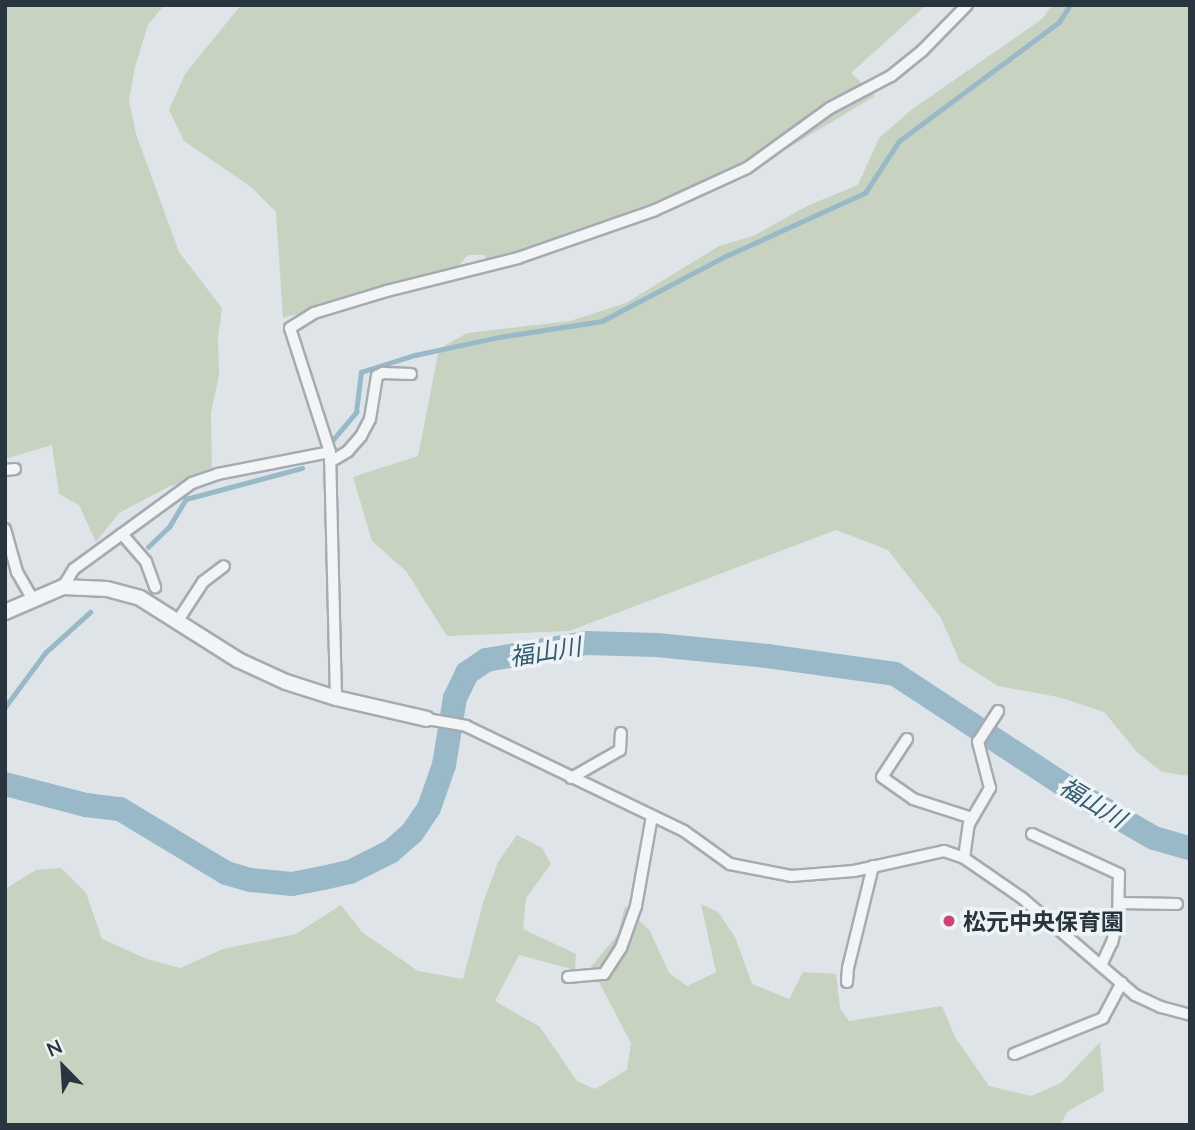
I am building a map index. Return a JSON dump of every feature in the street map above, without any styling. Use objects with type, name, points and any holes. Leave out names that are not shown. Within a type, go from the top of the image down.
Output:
[{"type":"street","points":[[336,698],[330,457],[290,328],[314,313],[387,291],[518,258],[579,237],[653,211],[747,168],[830,108],[891,76],[922,51],[967,5]]},
{"type":"street","points":[[63,587],[74,569],[192,483],[218,474],[330,457],[348,451],[361,436],[370,419],[377,376],[383,373],[411,374]]},
{"type":"street","points":[[5,529],[17,572],[33,600]]},
{"type":"street","points":[[122,534],[146,562],[155,587]]},
{"type":"street","points":[[177,622],[203,582],[224,566]]},
{"type":"street","points":[[5,612],[63,587],[107,589],[140,598],[238,660],[286,682],[336,698],[466,726],[684,831],[730,864],[792,876],[873,866],[944,851],[964,858],[1022,898],[1144,999],[1190,1015]]},
{"type":"street","points":[[964,858],[964,838],[972,818],[990,788],[978,742],[998,711]]},
{"type":"street","points":[[571,778],[620,750],[621,733]]},
{"type":"street","points":[[907,738],[882,777],[913,799],[972,818]]},
{"type":"street","points":[[568,976],[604,974],[621,948],[636,906],[652,816]]},
{"type":"street","points":[[1032,834],[1119,874],[1119,903],[1112,942],[1101,966]]},
{"type":"street","points":[[847,982],[873,866]]},
{"type":"street","points":[[1119,903],[1177,904]]},
{"type":"street","points":[[1014,1054],[1102,1018],[1122,983]]},
{"type":"green space","points":[[5,5],[164,5],[148,25],[135,67],[129,100],[136,134],[179,252],[222,308],[218,339],[219,375],[211,413],[212,474],[170,486],[119,513],[96,542],[79,505],[59,494],[52,445],[5,459]]},
{"type":"green space","points":[[241,5],[926,5],[851,73],[875,96],[788,148],[649,218],[489,271],[485,255],[468,255],[450,275],[369,293],[283,318],[276,212],[251,187],[184,141],[169,110],[185,74]]},
{"type":"green space","points":[[1052,5],[1190,5],[1190,776],[1162,772],[1138,753],[1104,712],[1058,697],[998,686],[960,662],[941,618],[888,550],[836,530],[569,631],[447,636],[406,571],[372,541],[353,477],[418,456],[439,349],[467,333],[570,321],[626,303],[719,246],[753,236],[809,205],[858,185],[879,138],[911,110],[1042,19]]},
{"type":"green space","points":[[517,835],[542,848],[551,864],[526,898],[523,929],[576,954],[575,970],[519,955],[495,1001],[540,1027],[577,1081],[595,1089],[627,1070],[631,1043],[591,967],[618,934],[625,906],[650,931],[669,973],[687,986],[716,972],[701,904],[718,912],[735,937],[752,984],[789,999],[803,972],[836,974],[840,1008],[849,1021],[942,1006],[955,1037],[989,1086],[1031,1096],[1061,1083],[1100,1042],[1104,1091],[1068,1111],[1060,1125],[5,1125],[5,889],[36,870],[61,868],[86,893],[102,939],[147,959],[180,968],[223,949],[296,934],[341,905],[362,932],[418,971],[463,979],[483,903],[498,862]]},
{"type":"waterway","points":[[332,441],[356,412],[361,372],[415,355],[499,337],[602,321],[726,256],[865,193],[899,141],[1059,22],[1070,5]]},
{"type":"waterway","points":[[148,547],[169,527],[186,499],[302,468]]},
{"type":"waterway","points":[[5,707],[45,653],[90,612]]},
{"type":"waterway","name":"福山川","points":[[5,784],[86,805],[120,809],[226,873],[251,880],[292,884],[323,878],[350,872],[390,852],[412,833],[429,808],[444,765],[455,698],[467,673],[486,660],[586,643],[657,645],[767,656],[895,674],[1076,793],[1154,838],[1190,848]]},
{"type":"place","name":"松元中央保育園","points":[[949,921]]}]
